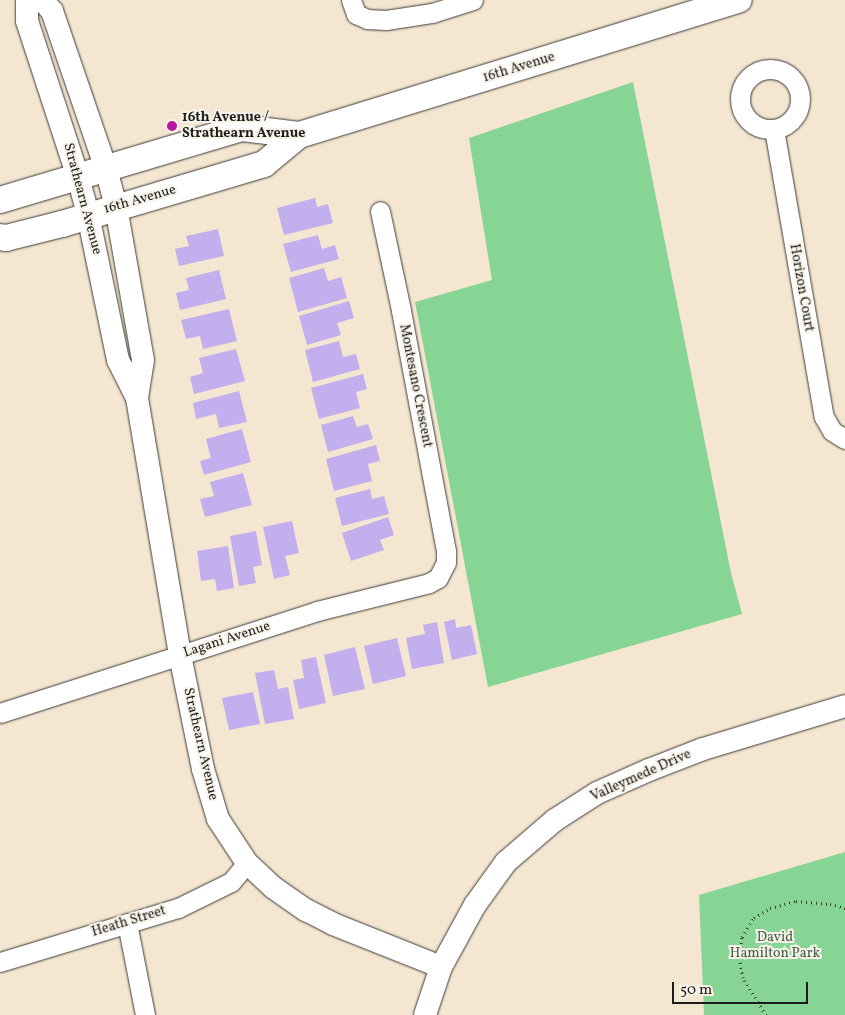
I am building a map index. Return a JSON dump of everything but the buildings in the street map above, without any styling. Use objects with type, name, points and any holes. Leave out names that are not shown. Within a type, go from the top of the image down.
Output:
[{"type":"main road","name":"16th Avenue","points":[[0,238],[6,238],[116,208],[264,164],[299,135],[739,0]]},
{"type":"main road","name":"16th Avenue","points":[[0,200],[242,128],[299,135]]},
{"type":"street","name":"Strathearn Avenue","points":[[27,0],[27,21],[78,177],[88,215],[118,360],[137,398],[180,655],[208,791],[218,819],[247,863],[274,888],[306,910],[333,924],[441,967]]},
{"type":"street","name":"Strathearn Avenue","points":[[42,0],[52,11],[106,169],[116,208],[143,360],[137,398]]},
{"type":"street","points":[[350,0],[356,14],[367,19],[386,20],[432,13],[473,0]]},
{"type":"street","name":"Horizon Court","points":[[774,129],[824,417],[832,431],[845,439]]},
{"type":"street","name":"Montesano Crescent","points":[[380,211],[401,310],[446,551],[446,562]]},
{"type":"street","name":"Lagani Avenue","points":[[0,713],[317,611],[429,584],[438,578],[446,562]]},
{"type":"street","name":"Valleymede Drive","points":[[424,1015],[441,967],[475,905],[506,862],[555,820],[596,793],[649,770],[703,749],[845,706]]},
{"type":"street","name":"Heath Street","points":[[0,962],[178,908],[230,882],[247,863]]},
{"type":"street","points":[[126,923],[145,1015]]},
{"type":"path","points":[[766,1015],[743,978],[740,958],[742,937],[754,918],[770,908],[796,902],[830,904],[845,908]]},
{"type":"green space","points":[[633,82],[731,573],[742,614],[488,687],[415,302],[492,280],[469,138]]},
{"type":"green space","name":"David Hamilton Park","points":[[845,852],[845,1015],[704,1015],[699,895]]},
{"type":"place","name":"16th Avenue / Strathearn Avenue","points":[[172,126]]}]
